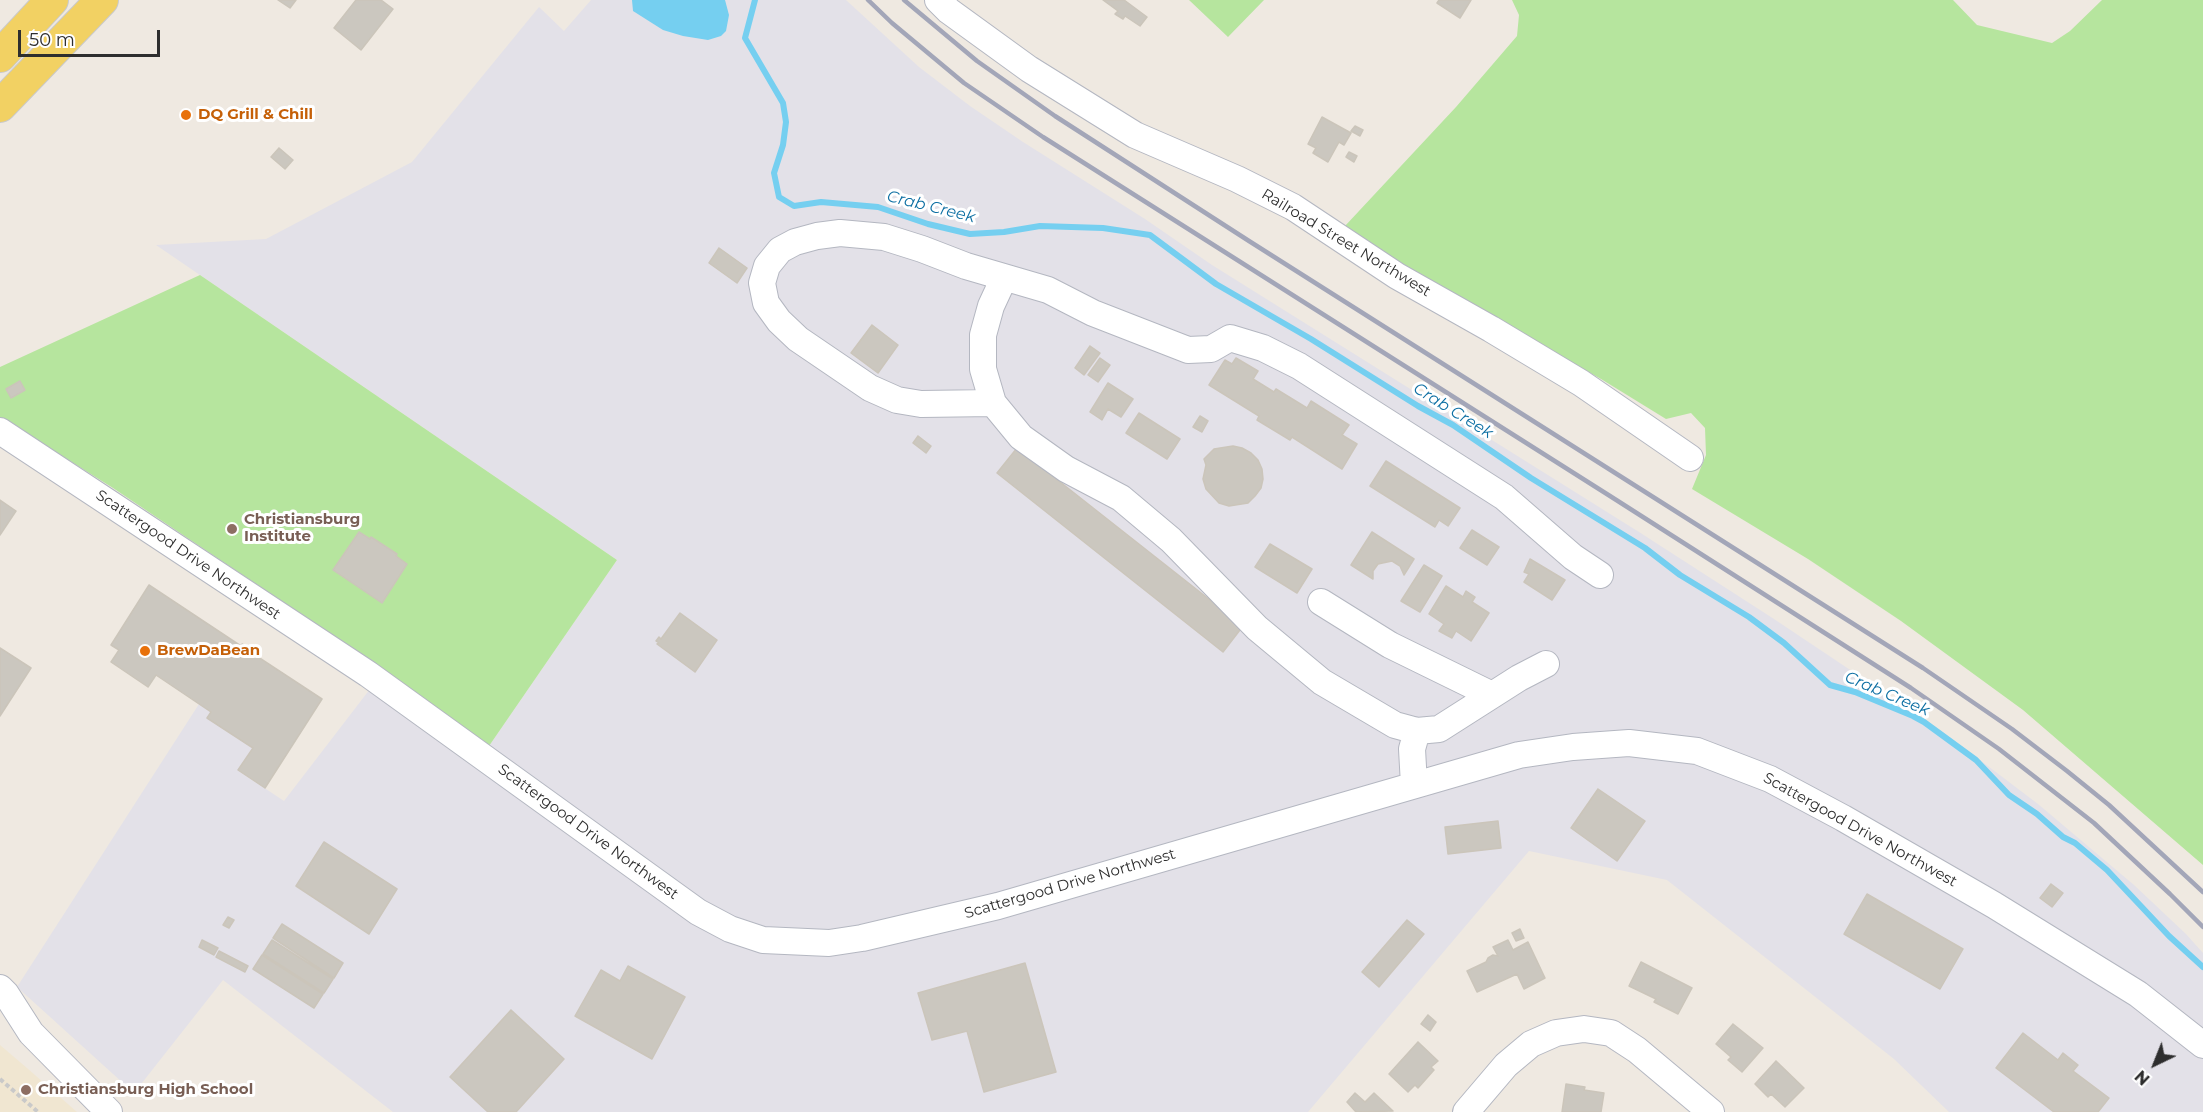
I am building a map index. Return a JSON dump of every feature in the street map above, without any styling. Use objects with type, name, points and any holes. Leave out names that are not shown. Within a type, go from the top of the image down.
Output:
[{"type":"main road","points":[[0,56],[52,0]]},
{"type":"main road","points":[[0,106],[102,0]]},
{"type":"street","name":"Railroad Street Northwest","points":[[938,0],[949,11],[1029,69],[1135,135],[1237,179],[1293,207],[1397,276],[1491,328],[1581,383],[1690,458]]},
{"type":"street","points":[[993,403],[921,404],[897,400],[870,388],[798,339],[779,321],[766,303],[762,283],[767,266],[780,250],[795,242],[840,233],[884,237],[1004,278],[1048,290],[1093,313],[1188,350],[1211,349],[1230,338],[1263,348],[1299,366],[1504,496],[1574,557],[1600,575]]},
{"type":"street","points":[[1004,278],[991,306],[983,335],[983,369],[993,403],[1021,437],[1066,469],[1121,498],[1171,540],[1257,628],[1322,682],[1395,725],[1417,731],[1439,729],[1519,678],[1546,664]]},
{"type":"street","name":"Scattergood Drive Northwest","points":[[0,431],[368,674],[698,912],[730,929],[763,940],[829,943],[862,938],[998,906],[1519,755],[1573,747],[1629,743],[1697,751],[1770,779],[1984,899],[2138,994],[2203,1045]]},
{"type":"street","points":[[1321,602],[1390,645],[1492,695]]},
{"type":"street","points":[[1414,786],[1413,749],[1417,731]]},
{"type":"street","points":[[2,994],[31,1033],[109,1112]]},
{"type":"street","points":[[0,1024],[31,1033]]},
{"type":"street","points":[[1466,1112],[1506,1065],[1531,1044],[1556,1033],[1584,1029],[1611,1033],[1637,1050],[1711,1112]]},
{"type":"path","points":[[0,1079],[38,1112]]},
{"type":"shaded area","points":[[591,0],[846,0],[919,67],[970,106],[1023,142],[1145,219],[1212,265],[1639,532],[1943,732],[2038,804],[2134,885],[2203,953],[2203,1112],[1949,1112],[1894,1059],[1667,880],[1529,851],[1308,1112],[393,1112],[223,980],[134,1093],[17,987],[199,704],[211,712],[207,718],[253,748],[239,771],[284,801],[370,689],[489,746],[617,560],[156,245],[266,239],[412,162],[539,7],[564,31]]},
{"type":"shaded area","name":"Christiansburg High School","points":[[0,1045],[27,1068],[77,1112],[0,1112]]},
{"type":"green space","points":[[1189,0],[1264,0],[1228,37]]},
{"type":"green space","points":[[1512,0],[1953,0],[1977,25],[2052,43],[2070,31],[2102,0],[2203,0],[2203,865],[2023,710],[1901,621],[1808,559],[1692,489],[1706,455],[1705,428],[1691,413],[1666,419],[1601,379],[1463,301],[1345,226],[1456,107],[1517,36],[1519,15]]},
{"type":"green space","points":[[200,275],[617,560],[489,746],[396,678],[113,488],[0,417],[0,367]]},
{"type":"water","points":[[632,0],[725,0],[729,15],[726,31],[721,36],[708,40],[663,30],[633,11]]},
{"type":"building","points":[[278,0],[296,0],[290,8]]},
{"type":"building","points":[[356,0],[381,0],[393,9],[361,50],[334,28]]},
{"type":"building","points":[[1103,0],[1124,0],[1147,17],[1140,26],[1125,16],[1123,19],[1115,14],[1118,11]]},
{"type":"building","points":[[1439,0],[1471,0],[1460,18],[1437,3]]},
{"type":"building","points":[[1322,117],[1351,133],[1344,145],[1339,142],[1328,162],[1313,153],[1316,148],[1308,144]]},
{"type":"building","points":[[1355,126],[1363,130],[1360,136],[1351,131]]},
{"type":"building","points":[[279,148],[293,160],[285,169],[271,157]]},
{"type":"building","points":[[1349,152],[1357,156],[1354,162],[1346,157]]},
{"type":"building","points":[[719,248],[747,268],[737,283],[709,263]]},
{"type":"building","points":[[872,325],[898,345],[878,373],[851,353]]},
{"type":"building","points":[[1090,346],[1100,353],[1084,375],[1075,368]]},
{"type":"building","points":[[1100,358],[1110,365],[1098,382],[1088,375]]},
{"type":"building","points":[[1236,358],[1258,371],[1253,379],[1274,392],[1276,389],[1307,408],[1311,401],[1349,425],[1342,435],[1357,444],[1342,469],[1292,437],[1290,440],[1257,420],[1259,416],[1209,385],[1225,360],[1232,364]]},
{"type":"building","points":[[20,381],[25,390],[11,398],[6,389]]},
{"type":"building","points":[[1108,383],[1133,399],[1121,417],[1108,409],[1102,420],[1090,412]]},
{"type":"building","points":[[1139,413],[1180,439],[1167,459],[1126,433]]},
{"type":"building","points":[[1200,416],[1208,421],[1202,432],[1193,427]]},
{"type":"building","points":[[918,436],[931,446],[926,453],[913,443]]},
{"type":"building","points":[[1233,446],[1251,453],[1258,460],[1263,479],[1261,488],[1248,503],[1229,506],[1219,503],[1206,489],[1203,479],[1206,465],[1204,459],[1214,449]]},
{"type":"building","points":[[1017,448],[1243,626],[1223,652],[997,473]]},
{"type":"building","points":[[1386,461],[1460,508],[1448,526],[1439,520],[1435,527],[1370,486]]},
{"type":"building","points":[[0,500],[16,511],[0,535]]},
{"type":"building","points":[[1472,530],[1499,547],[1487,565],[1460,548]]},
{"type":"building","points":[[359,532],[397,554],[396,556],[407,564],[382,603],[333,570]]},
{"type":"building","points":[[1372,532],[1414,559],[1404,575],[1400,566],[1392,561],[1378,564],[1373,571],[1373,579],[1351,565]]},
{"type":"building","points":[[1270,544],[1312,569],[1297,593],[1255,567]]},
{"type":"building","points":[[1530,559],[1565,580],[1552,600],[1524,582],[1529,574],[1524,572]]},
{"type":"building","points":[[1424,565],[1442,576],[1420,612],[1401,601]]},
{"type":"building","points":[[149,585],[241,646],[242,644],[259,655],[258,657],[322,699],[265,788],[238,770],[253,748],[207,718],[211,712],[156,675],[148,687],[111,662],[119,650],[111,645]]},
{"type":"building","points":[[1446,586],[1463,597],[1466,591],[1475,597],[1472,602],[1489,613],[1471,641],[1456,631],[1452,638],[1439,631],[1444,624],[1429,614]]},
{"type":"building","points":[[680,613],[717,640],[695,672],[656,641],[659,637],[661,639]]},
{"type":"building","points":[[0,648],[31,668],[0,716]]},
{"type":"building","points":[[1598,789],[1645,821],[1617,861],[1571,828]]},
{"type":"building","points":[[1498,821],[1501,848],[1448,854],[1445,827]]},
{"type":"building","points":[[324,842],[397,889],[369,934],[296,886]]},
{"type":"building","points":[[2051,884],[2063,893],[2052,907],[2040,898]]},
{"type":"building","points":[[1867,894],[1963,949],[1940,989],[1844,934]]},
{"type":"building","points":[[228,917],[234,920],[229,928],[223,925]]},
{"type":"building","points":[[1407,920],[1424,934],[1379,987],[1362,972]]},
{"type":"building","points":[[282,924],[343,963],[334,978],[273,938]]},
{"type":"building","points":[[1520,929],[1524,938],[1516,941],[1512,933]]},
{"type":"building","points":[[202,940],[218,948],[214,955],[199,947]]},
{"type":"building","points":[[272,940],[333,979],[324,993],[263,954]]},
{"type":"building","points":[[1508,940],[1513,950],[1528,942],[1545,978],[1524,989],[1517,974],[1477,992],[1467,971],[1486,962],[1493,955],[1498,956],[1493,947]]},
{"type":"building","points":[[219,951],[248,966],[245,972],[216,957]]},
{"type":"building","points":[[262,955],[323,994],[314,1008],[253,969]]},
{"type":"building","points":[[1641,962],[1692,988],[1678,1014],[1654,1002],[1656,999],[1629,986]]},
{"type":"building","points":[[1025,963],[1056,1072],[984,1092],[967,1031],[932,1040],[918,993]]},
{"type":"building","points":[[628,966],[685,997],[652,1059],[575,1016],[601,970],[620,981]]},
{"type":"building","points":[[511,1010],[564,1059],[516,1112],[488,1112],[450,1077]]},
{"type":"building","points":[[1428,1015],[1436,1022],[1430,1031],[1421,1024]]},
{"type":"building","points":[[1733,1024],[1763,1048],[1742,1072],[1728,1060],[1731,1057],[1716,1044]]},
{"type":"building","points":[[2023,1033],[2058,1060],[2063,1053],[2078,1065],[2073,1071],[2109,1098],[2098,1112],[2054,1112],[1996,1068]]},
{"type":"building","points":[[1418,1042],[1438,1061],[1431,1067],[1434,1070],[1418,1088],[1415,1085],[1408,1092],[1389,1074]]},
{"type":"building","points":[[1776,1061],[1804,1088],[1785,1107],[1771,1094],[1768,1097],[1755,1084]]},
{"type":"building","points":[[1566,1084],[1604,1093],[1601,1112],[1562,1112]]},
{"type":"building","points":[[1355,1093],[1365,1102],[1374,1093],[1393,1111],[1356,1112],[1347,1102]]},
{"type":"waterway","name":"Crab Creek","points":[[755,0],[745,38],[783,103],[786,122],[783,145],[774,173],[779,197],[794,206],[821,202],[878,207],[928,224],[970,234],[1004,232],[1040,226],[1103,228],[1150,235],[1216,284],[1453,425],[1531,478],[1645,548],[1680,575],[1749,617],[1784,643],[1830,685],[1855,692],[1924,722],[1976,760],[2009,795],[2037,814],[2063,837],[2075,843],[2107,870],[2169,936],[2203,967]]},
{"type":"railway","points":[[868,0],[964,83],[1043,137],[1911,688],[1999,749],[2094,823],[2203,927]]},
{"type":"railway","points":[[904,0],[977,61],[1055,116],[1923,668],[2012,729],[2109,805],[2203,892]]},
{"type":"place","name":"DQ Grill & Chill","points":[[186,115]]},
{"type":"place","name":"Christiansburg Institute","points":[[232,529]]},
{"type":"place","name":"BrewDaBean","points":[[145,651]]},
{"type":"place","name":"Christiansburg High School","points":[[26,1090]]}]
